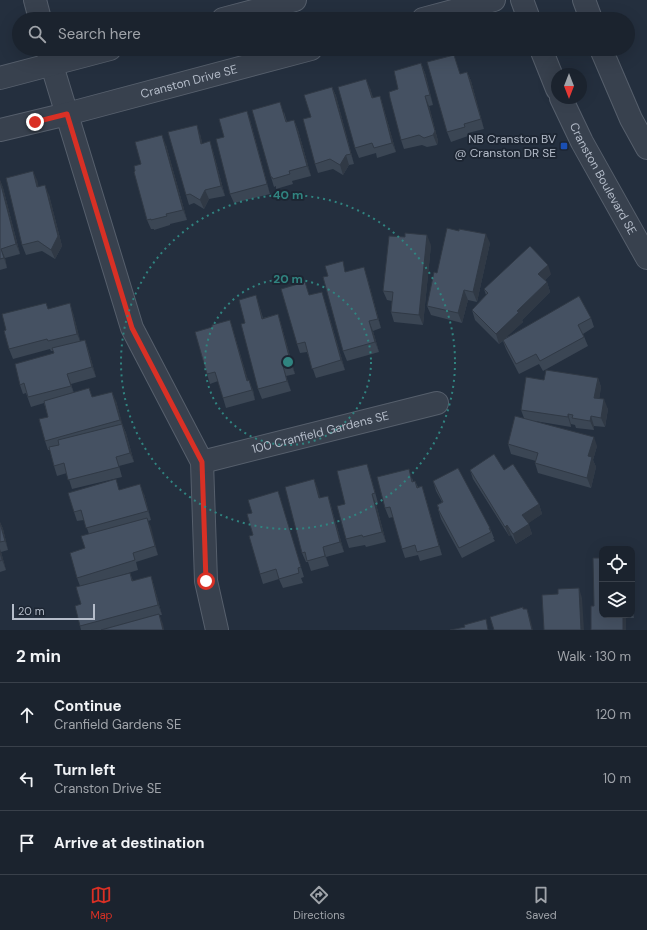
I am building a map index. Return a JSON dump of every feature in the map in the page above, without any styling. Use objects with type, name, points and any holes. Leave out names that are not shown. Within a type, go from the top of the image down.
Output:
[{"type":"street","points":[[35,0],[38,12]]},
{"type":"street","points":[[249,12],[294,0]]},
{"type":"street","points":[[449,12],[494,0]]},
{"type":"street","points":[[522,0],[526,12]]},
{"type":"street","points":[[584,0],[588,12]]},
{"type":"street","name":"Cranston Drive SE","points":[[0,130],[67,114],[285,56]]},
{"type":"street","points":[[544,56],[551,73]]},
{"type":"street","points":[[604,56],[631,119],[647,148]]},
{"type":"street","points":[[0,78],[49,57],[132,328],[202,462],[206,581],[217,630]]},
{"type":"street","name":"Cranston Boulevard SE","points":[[565,104],[582,142],[647,258]]},
{"type":"street","name":"100 Cranfield Gardens SE","points":[[202,462],[437,403]]},
{"type":"building","points":[[454,56],[460,74],[467,72],[481,119],[464,124],[465,127],[447,132],[427,62]]},
{"type":"building","points":[[421,63],[430,95],[425,96],[435,131],[433,135],[424,138],[419,135],[401,140],[389,92],[398,89],[394,71]]},
{"type":"building","points":[[366,79],[372,98],[380,96],[392,143],[374,148],[372,143],[355,148],[338,87]]},
{"type":"building","points":[[332,87],[351,154],[346,155],[340,165],[330,159],[315,164],[303,119],[311,117],[304,95]]},
{"type":"building","points":[[280,102],[286,122],[294,120],[307,166],[289,171],[290,174],[273,179],[271,177],[252,110]]},
{"type":"building","points":[[247,111],[267,184],[230,194],[216,139],[224,137],[219,119]]},
{"type":"building","points":[[197,125],[201,144],[210,141],[221,186],[205,190],[200,200],[190,194],[186,195],[168,132]]},
{"type":"building","points":[[162,135],[183,210],[166,214],[167,216],[147,220],[134,172],[134,166],[141,164],[135,142]]},
{"type":"building","points":[[33,171],[37,187],[45,185],[58,236],[51,250],[38,241],[22,245],[6,178]]},
{"type":"building","points":[[0,181],[16,244],[1,249],[4,258],[0,259]]},
{"type":"building","points":[[447,228],[486,234],[473,292],[464,290],[458,313],[427,306],[434,272],[437,273]]},
{"type":"building","points":[[405,233],[427,235],[419,315],[391,312],[393,292],[383,291],[389,236],[405,237]]},
{"type":"building","points":[[530,246],[548,265],[538,274],[547,282],[496,334],[472,310],[488,293],[484,289]]},
{"type":"building","points":[[343,261],[345,272],[364,267],[378,319],[369,321],[375,342],[343,351],[323,277],[328,276],[325,266]]},
{"type":"building","points":[[305,282],[309,295],[322,292],[341,360],[312,369],[305,342],[297,344],[281,289]]},
{"type":"building","points":[[256,295],[262,319],[278,314],[291,364],[283,366],[287,381],[258,389],[241,324],[245,323],[239,300]]},
{"type":"building","points":[[579,296],[591,318],[578,325],[584,337],[540,361],[536,354],[516,364],[503,340]]},
{"type":"building","points":[[46,303],[48,309],[70,303],[77,334],[48,341],[47,339],[9,349],[4,331],[6,330],[2,314]]},
{"type":"building","points":[[230,320],[247,381],[249,380],[252,390],[223,398],[215,372],[207,374],[195,332]]},
{"type":"building","points":[[85,340],[92,367],[67,374],[71,386],[28,397],[24,383],[20,385],[15,364],[54,353],[52,348]]},
{"type":"building","points":[[546,370],[598,378],[594,398],[604,399],[601,418],[591,416],[590,421],[572,418],[573,415],[568,414],[568,417],[521,410],[526,377],[544,380]]},
{"type":"building","points":[[89,388],[92,397],[112,392],[120,420],[45,441],[39,419],[48,417],[44,401]]},
{"type":"building","points":[[515,416],[594,437],[588,456],[592,457],[587,478],[535,463],[538,453],[508,444]]},
{"type":"building","points":[[122,424],[130,453],[116,457],[119,467],[68,480],[64,463],[54,466],[49,447],[59,445],[58,440]]},
{"type":"building","points":[[494,454],[504,470],[513,464],[539,504],[522,515],[529,524],[513,534],[507,525],[505,527],[470,470]]},
{"type":"building","points":[[367,464],[375,493],[372,494],[382,532],[363,537],[362,535],[346,539],[337,506],[345,504],[337,471]]},
{"type":"building","points":[[458,468],[491,532],[459,548],[438,509],[439,508],[437,505],[443,502],[433,481]]},
{"type":"building","points":[[409,469],[412,482],[415,481],[417,488],[422,486],[439,546],[417,552],[415,545],[402,549],[390,507],[385,508],[377,477]]},
{"type":"building","points":[[116,479],[119,490],[140,484],[148,511],[86,528],[81,510],[74,512],[68,493]]},
{"type":"building","points":[[314,479],[319,498],[328,496],[340,542],[323,547],[325,556],[307,561],[305,552],[302,553],[285,487]]},
{"type":"building","points":[[278,491],[301,567],[298,568],[299,573],[279,579],[276,569],[260,574],[249,536],[253,535],[247,514],[252,513],[248,500]]},
{"type":"building","points":[[147,518],[155,546],[133,553],[135,560],[77,578],[70,553],[85,548],[81,536]]},
{"type":"building","points":[[0,523],[5,541],[0,542]]},
{"type":"building","points":[[593,558],[599,558],[599,618],[623,618],[623,630],[591,630],[591,606],[594,606]]},
{"type":"building","points":[[130,573],[132,581],[151,576],[158,605],[80,626],[75,606],[81,604],[76,587]]},
{"type":"building","points":[[579,588],[581,630],[544,630],[542,595],[558,594],[558,589]]},
{"type":"building","points":[[523,607],[523,609],[527,609],[532,630],[494,630],[490,617]]},
{"type":"building","points":[[159,614],[163,630],[101,630]]},
{"type":"building","points":[[486,619],[488,630],[450,630],[465,627],[464,625]]},
{"type":"place","name":"NB Cranston BV @ Cranston DR SE","points":[[564,146]]},
{"type":"route","points":[[35,122],[67,114],[132,328],[202,462],[206,581]]}]
